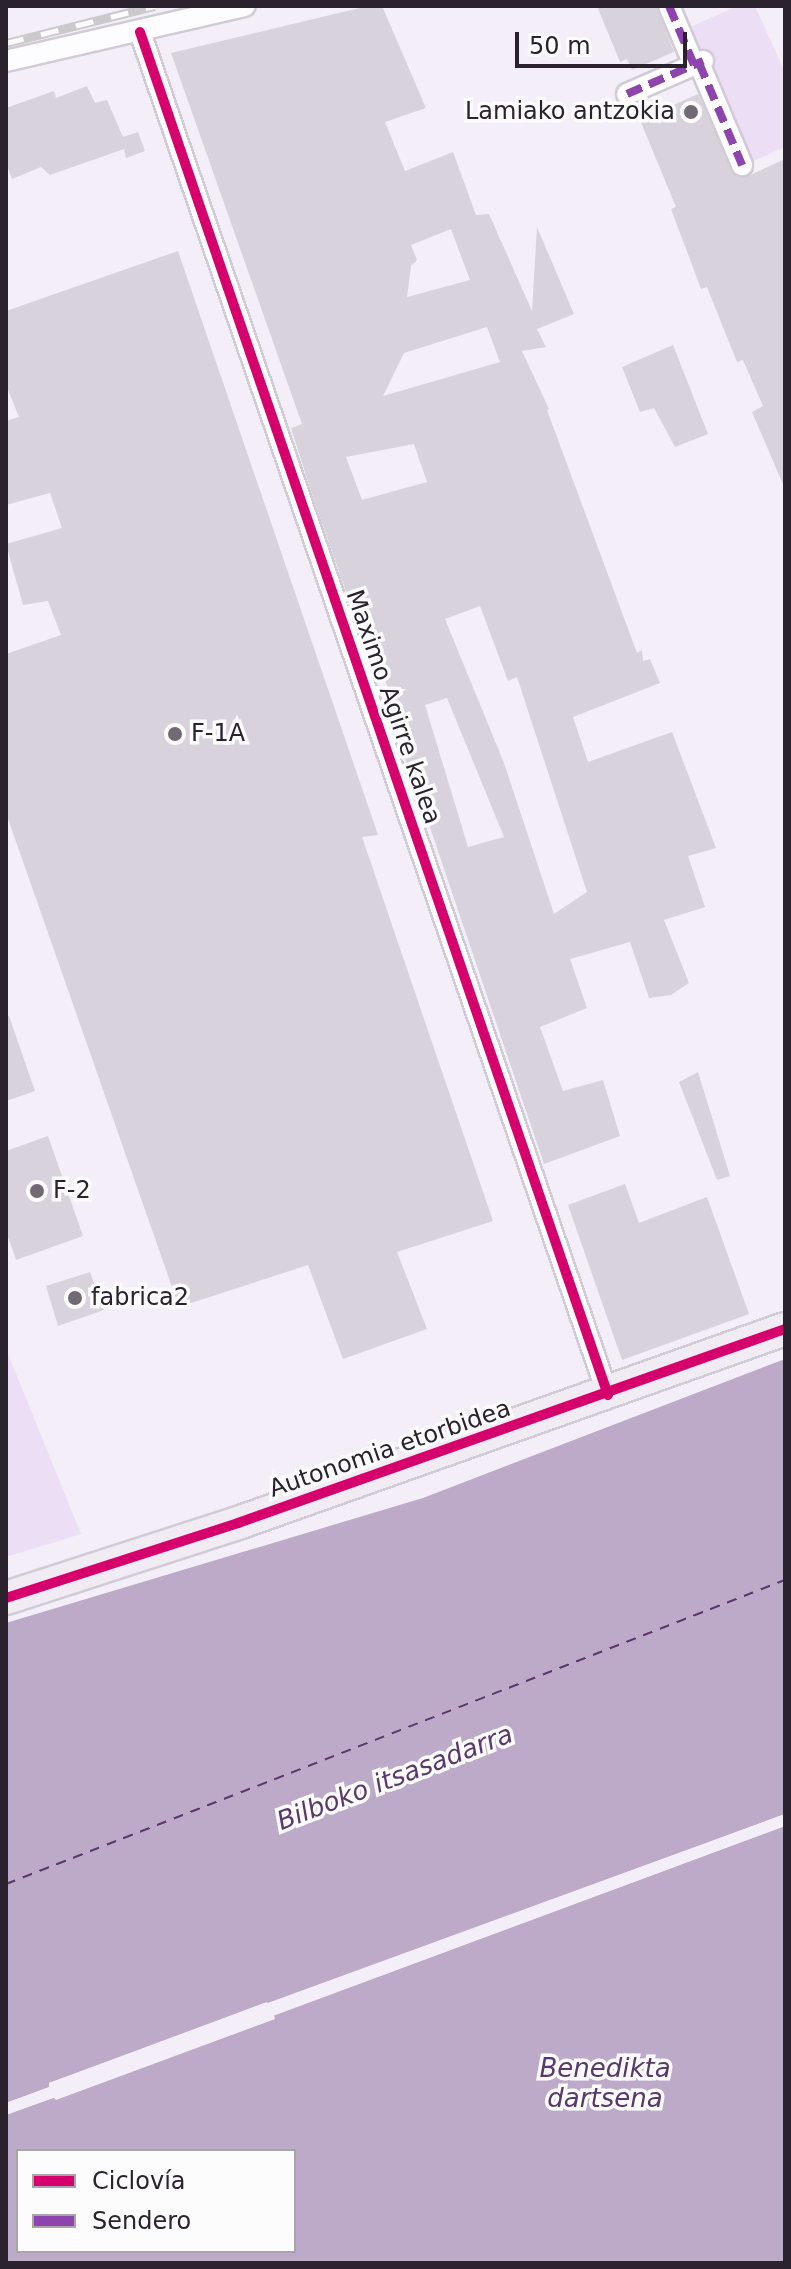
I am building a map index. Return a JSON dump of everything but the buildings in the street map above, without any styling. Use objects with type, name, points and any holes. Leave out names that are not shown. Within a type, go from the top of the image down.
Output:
[{"type":"main road","name":"Autonomia etorbidea","points":[[6,1598],[238,1523],[608,1395],[785,1329]]},
{"type":"street","points":[[6,61],[245,6]]},
{"type":"street","points":[[669,6],[698,63],[742,165]]},
{"type":"street","name":"Maximo Agirre kalea","points":[[140,32],[608,1395]]},
{"type":"street","points":[[627,94],[698,63]]},
{"type":"shaded area","points":[[737,6],[755,6],[785,72],[785,147],[749,163],[688,28]]},
{"type":"shaded area","points":[[6,1349],[81,1534],[6,1557]]},
{"type":"water","name":"Bilboko itsasadarra","points":[[785,1359],[785,1814],[269,2005],[267,2002],[49,2083],[50,2087],[6,2103],[6,1623],[423,1498]]},
{"type":"water","name":"Benedikta dartsena","points":[[785,1826],[785,2263],[6,2263],[6,2115],[274,2019],[273,2016]]},
{"type":"pier","points":[[785,1814],[785,1818],[271,2009],[266,2007],[53,2086],[51,2091],[6,2107],[6,2103],[49,2087],[49,2083]]},
{"type":"pier","points":[[785,1822],[785,1826],[274,2015],[275,2019],[56,2100],[53,2097],[6,2115],[6,2110],[269,2017],[272,2012]]},
{"type":"ferry route","points":[[6,1884],[785,1580]]},
{"type":"railway","points":[[6,43],[154,6]]},
{"type":"marked path","points":[[669,6],[694,65]]},
{"type":"marked path","points":[[627,94],[703,61]]},
{"type":"marked path","points":[[699,63],[742,165]]},
{"type":"cycle path","points":[[140,32],[608,1395]]},
{"type":"cycle path","points":[[6,1598],[238,1523],[785,1329]]},
{"type":"place","name":"Lamiako antzokia","points":[[691,112]]},
{"type":"place","name":"F-1A","points":[[175,734]]},
{"type":"place","name":"F-2","points":[[37,1191]]},
{"type":"place","name":"fabrica2","points":[[75,1298]]}]
